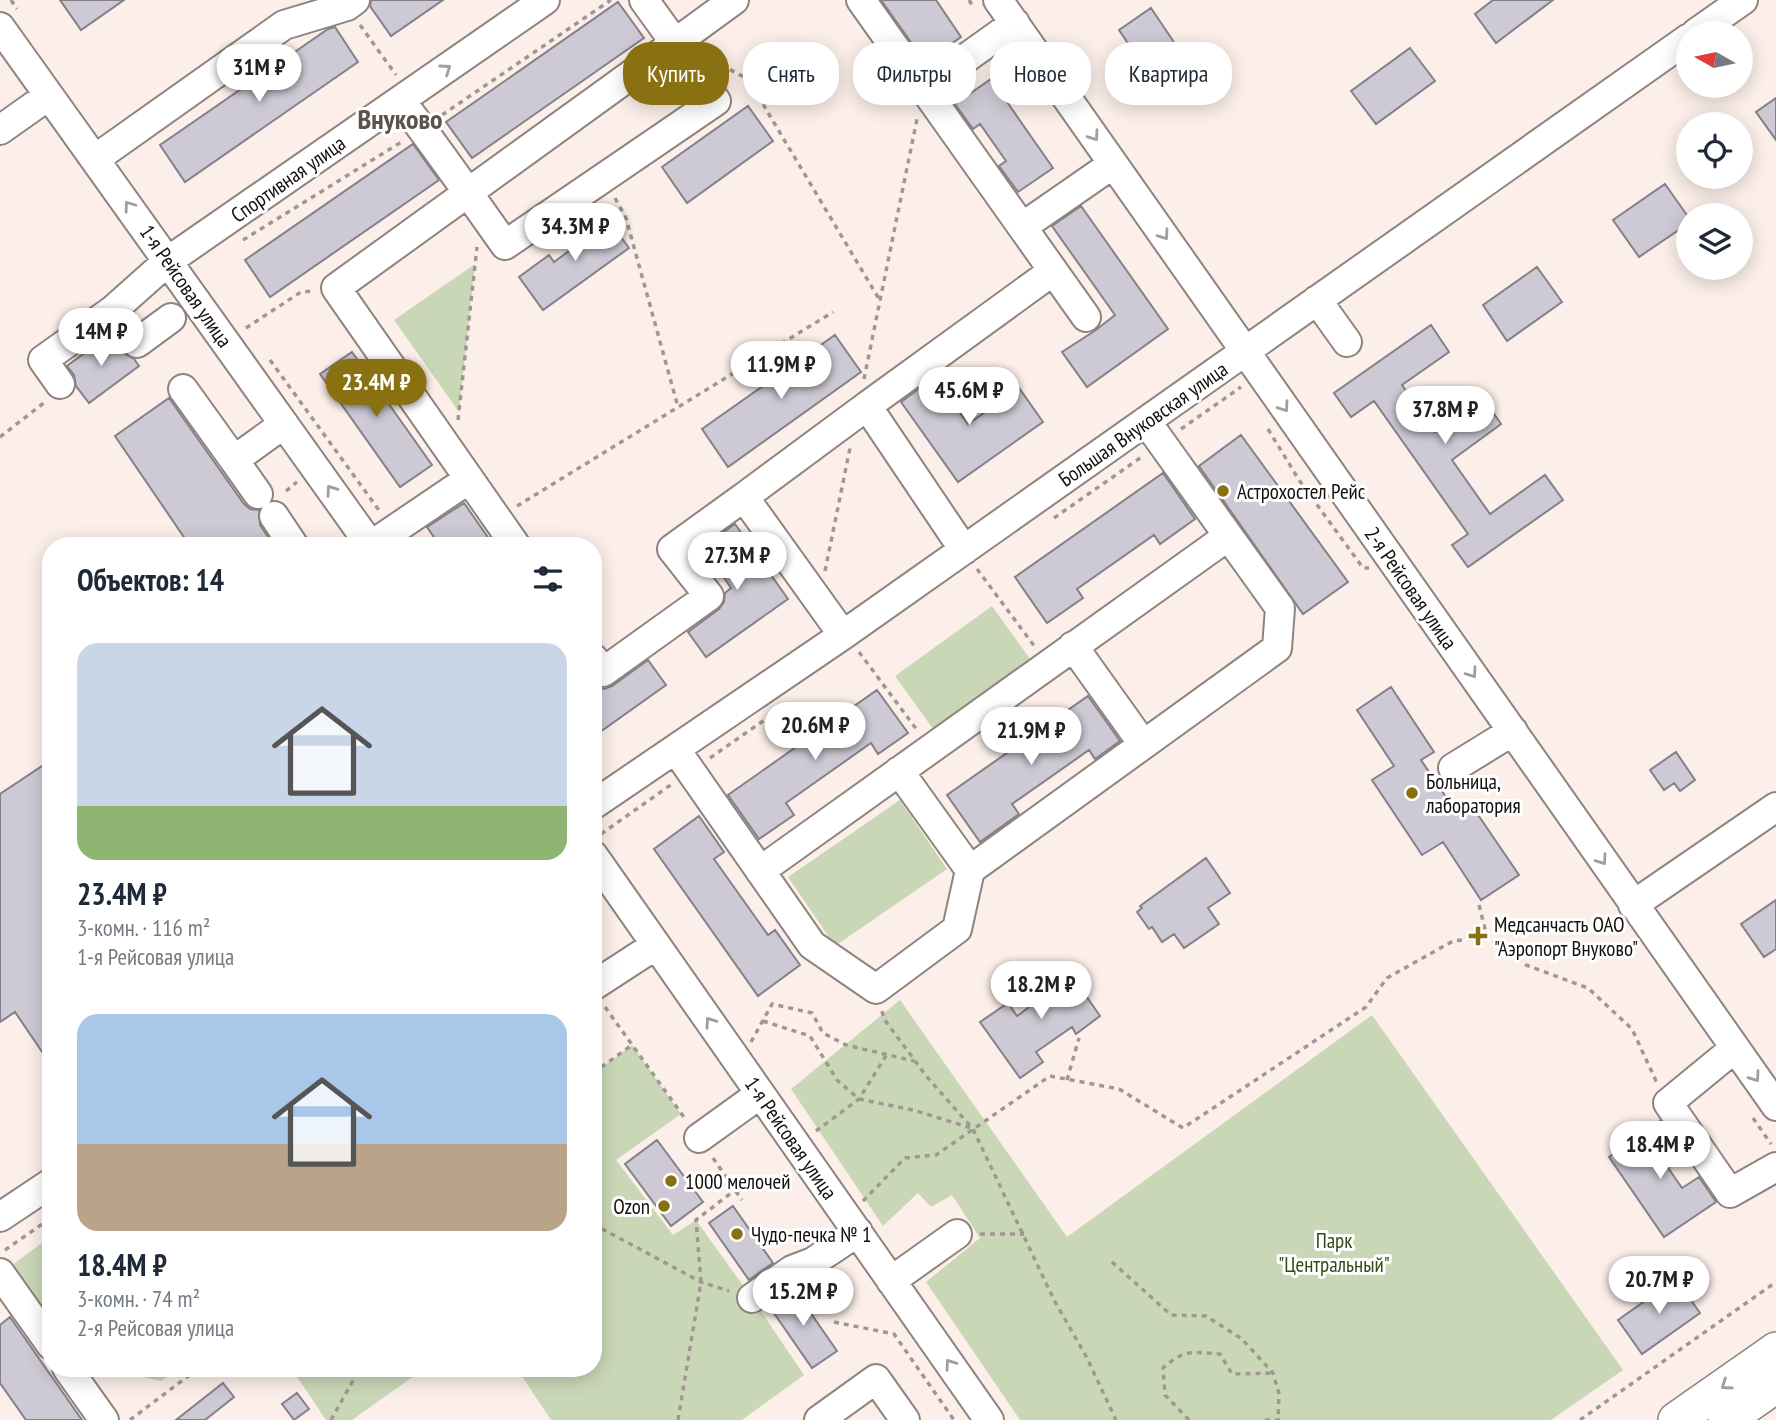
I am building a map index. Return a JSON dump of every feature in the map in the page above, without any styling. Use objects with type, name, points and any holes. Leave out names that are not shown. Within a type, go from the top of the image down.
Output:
[{"type":"main road","points":[[1676,1420],[1776,1350]]},
{"type":"main road","points":[[1726,1420],[1776,1385]]},
{"type":"street","name":"Спортивная улица","points":[[60,384],[43,360],[113,310],[168,261],[545,0]]},
{"type":"street","points":[[644,0],[674,42]]},
{"type":"street","points":[[676,42],[734,0]]},
{"type":"street","points":[[861,0],[890,42]]},
{"type":"street","name":"2-я Рейсовая улица","points":[[999,0],[1776,1106]]},
{"type":"street","points":[[1713,21],[1743,0]]},
{"type":"street","points":[[95,159],[284,26],[351,3]]},
{"type":"street","points":[[976,51],[1015,23]]},
{"type":"street","name":"1-я Рейсовая улица","points":[[0,27],[284,424],[375,537]]},
{"type":"street","name":"Большая Внуковская улица","points":[[602,799],[843,635],[1676,47]]},
{"type":"street","points":[[510,537],[336,288],[474,201],[623,84]]},
{"type":"street","points":[[0,130],[48,96]]},
{"type":"street","points":[[405,98],[505,245],[710,105]]},
{"type":"street","points":[[934,105],[1086,317]]},
{"type":"street","points":[[1022,227],[1114,164]]},
{"type":"street","points":[[602,671],[709,596],[672,549],[1053,271]]},
{"type":"street","points":[[1317,300],[1347,342]]},
{"type":"street","points":[[113,310],[137,343],[171,318]]},
{"type":"street","points":[[183,389],[234,460],[273,500],[290,537]]},
{"type":"street","points":[[862,410],[964,550]]},
{"type":"street","points":[[676,750],[812,945],[876,989],[957,929],[970,870],[1277,648],[1280,608],[1146,421]]},
{"type":"street","points":[[234,460],[284,424]]},
{"type":"street","points":[[383,537],[461,468]]},
{"type":"street","points":[[744,497],[843,635]]},
{"type":"street","points":[[760,871],[1227,537]]},
{"type":"street","points":[[1073,646],[1143,744]]},
{"type":"street","points":[[1453,768],[1513,731]]},
{"type":"street","points":[[899,771],[970,870]]},
{"type":"street","points":[[1633,905],[1776,807]]},
{"type":"street","name":"1-я Рейсовая улица","points":[[602,868],[989,1420]]},
{"type":"street","points":[[602,990],[656,945]]},
{"type":"street","points":[[1735,1048],[1668,1103],[1730,1193],[1776,1167]]},
{"type":"street","points":[[699,1138],[760,1094]]},
{"type":"street","points":[[0,1217],[42,1188]]},
{"type":"street","points":[[752,1298],[792,1270],[814,1262],[851,1224]]},
{"type":"street","points":[[891,1281],[957,1234]]},
{"type":"street","points":[[0,1272],[42,1332]]},
{"type":"street","points":[[73,1377],[104,1420]]},
{"type":"street","points":[[818,1420],[876,1379],[905,1420]]},
{"type":"path","points":[[351,3],[405,98]]},
{"type":"path","points":[[729,70],[748,79],[880,300]]},
{"type":"path","points":[[819,601],[862,410],[880,300],[920,105]]},
{"type":"path","points":[[603,178],[626,218],[678,407]]},
{"type":"path","points":[[461,468],[474,201]]},
{"type":"path","points":[[247,328],[301,292],[336,288]]},
{"type":"path","points":[[497,518],[833,312]]},
{"type":"path","points":[[263,350],[376,537]]},
{"type":"path","points":[[273,500],[299,481]]},
{"type":"path","points":[[964,550],[1047,664]]},
{"type":"path","points":[[843,635],[860,653],[916,729]]},
{"type":"path","points":[[1479,905],[1487,937],[1526,964],[1588,988],[1632,1029],[1668,1103]]},
{"type":"path","points":[[851,1224],[859,1205],[905,1158],[936,1155],[1051,1076],[1119,1089],[1183,1128],[1366,1007],[1387,978],[1453,941],[1487,937]]},
{"type":"path","points":[[876,989],[884,1019],[973,1129],[1054,1300],[1086,1356],[1116,1420]]},
{"type":"path","points":[[602,1001],[742,1200]]},
{"type":"path","points":[[750,1044],[772,1004],[812,1013],[823,1033],[846,1045],[916,1061]]},
{"type":"path","points":[[762,1021],[810,1036],[836,1080],[859,1099],[913,1110],[973,1129]]},
{"type":"path","points":[[1067,1080],[1079,1038]]},
{"type":"path","points":[[602,1067],[632,1045]]},
{"type":"path","points":[[811,1134],[859,1099],[887,1054]]},
{"type":"path","points":[[678,1420],[701,1282],[696,1220],[735,1190]]},
{"type":"path","points":[[0,1253],[42,1224]]},
{"type":"path","points":[[602,1229],[701,1282],[752,1298]]},
{"type":"path","points":[[957,1234],[1024,1234]]},
{"type":"path","points":[[1112,1262],[1171,1315],[1206,1316],[1242,1339],[1273,1373],[1279,1394],[1279,1419],[1265,1420]]},
{"type":"path","points":[[1580,1420],[1776,1282]]},
{"type":"path","points":[[834,1322],[894,1334],[954,1420]]},
{"type":"path","points":[[1189,1420],[1165,1395],[1163,1368],[1177,1356],[1195,1352],[1220,1354],[1232,1374],[1273,1373]]},
{"type":"path","points":[[130,1420],[187,1377]]},
{"type":"path","points":[[331,1420],[355,1377]]},
{"type":"green space","points":[[475,264],[459,412],[394,320]]},
{"type":"green space","points":[[992,606],[1033,663],[936,733],[895,676]]},
{"type":"green space","points":[[900,800],[947,869],[835,946],[788,877]]},
{"type":"green space","name":"Парк \"Центральный\"","points":[[900,1000],[1067,1237],[1372,1015],[1623,1370],[1551,1420],[1020,1420],[926,1282],[980,1238],[952,1195],[931,1207],[918,1193],[883,1226],[791,1089]]},
{"type":"green space","points":[[632,1045],[681,1114],[616,1160],[673,1235],[696,1220],[804,1375],[742,1420],[551,1420],[522,1377],[602,1377],[602,1067]]},
{"type":"green space","points":[[42,1243],[42,1314],[7,1269]]},
{"type":"green space","points":[[143,1377],[167,1377],[161,1381]]},
{"type":"green space","points":[[297,1377],[413,1377],[352,1420],[326,1420]]},
{"type":"building","points":[[60,0],[124,0],[81,30]]},
{"type":"building","points":[[371,0],[443,0],[391,36],[370,6]]},
{"type":"building","points":[[881,0],[936,0],[961,37],[954,42],[911,42]]},
{"type":"building","points":[[1493,0],[1553,0],[1496,43],[1475,14]]},
{"type":"building","points":[[618,2],[644,38],[638,42],[623,42],[623,53],[472,158],[446,122]]},
{"type":"building","points":[[1151,8],[1174,42],[1127,42],[1119,30]]},
{"type":"building","points":[[335,27],[358,62],[185,182],[160,145],[328,29]]},
{"type":"building","points":[[1410,48],[1435,81],[1376,124],[1351,91]]},
{"type":"building","points":[[990,80],[990,105],[1009,105],[1053,168],[1018,192],[999,166],[1006,161],[980,124],[973,129],[956,105],[976,105],[976,89]]},
{"type":"building","points":[[1776,98],[1776,140],[1756,112]]},
{"type":"building","points":[[748,106],[773,141],[687,203],[662,167]]},
{"type":"building","points":[[413,144],[439,180],[270,297],[245,260]]},
{"type":"building","points":[[1665,184],[1678,203],[1676,203],[1676,232],[1639,257],[1613,220]]},
{"type":"building","points":[[1081,206],[1168,329],[1087,387],[1062,352],[1115,315],[1052,226]]},
{"type":"building","points":[[604,214],[629,248],[543,310],[519,277],[549,255],[554,262],[584,240],[578,233]]},
{"type":"building","points":[[1537,267],[1562,302],[1507,341],[1483,305]]},
{"type":"building","points":[[1431,325],[1449,352],[1402,385],[1435,432],[1483,398],[1501,424],[1452,460],[1490,514],[1545,475],[1563,500],[1468,567],[1452,545],[1468,534],[1374,401],[1351,417],[1334,393]]},
{"type":"building","points":[[110,334],[124,353],[139,366],[89,403],[76,386],[74,375],[67,366]]},
{"type":"building","points":[[835,335],[861,372],[728,467],[702,429]]},
{"type":"building","points":[[352,352],[432,465],[400,487],[320,374]]},
{"type":"building","points":[[935,377],[968,424],[1019,388],[1043,422],[958,482],[901,402]]},
{"type":"building","points":[[169,398],[244,504],[250,509],[259,510],[260,525],[268,537],[184,537],[115,436]]},
{"type":"building","points":[[1241,435],[1348,582],[1303,614],[1199,466]]},
{"type":"building","points":[[1163,473],[1195,519],[1160,544],[1154,535],[1077,589],[1083,598],[1047,623],[1015,577]]},
{"type":"building","points":[[464,503],[488,537],[434,537],[427,527]]},
{"type":"building","points":[[735,524],[788,599],[706,657],[688,632],[719,609],[724,602],[725,593],[731,588],[703,547]]},
{"type":"building","points":[[648,660],[666,685],[602,731],[602,689],[612,686]]},
{"type":"building","name":"Больница, лаборатория","points":[[1391,687],[1434,752],[1421,760],[1458,815],[1472,806],[1519,875],[1481,900],[1443,842],[1422,855],[1372,780],[1394,766],[1357,710]]},
{"type":"building","points":[[877,690],[908,733],[878,754],[871,743],[786,803],[794,815],[759,839],[728,795]]},
{"type":"building","points":[[1088,696],[1120,741],[1095,759],[1089,750],[1012,804],[1019,814],[980,842],[947,795]]},
{"type":"building","points":[[1676,752],[1695,780],[1680,791],[1674,783],[1664,790],[1650,770]]},
{"type":"building","points":[[42,766],[42,1052],[15,1012],[0,1022],[0,794]]},
{"type":"building","points":[[699,816],[724,852],[714,859],[768,935],[775,930],[800,965],[758,996],[654,849]]},
{"type":"building","points":[[1206,858],[1230,893],[1208,908],[1219,924],[1184,948],[1174,934],[1162,942],[1137,912],[1142,908],[1140,906]]},
{"type":"building","points":[[1776,900],[1776,949],[1764,957],[1741,924]]},
{"type":"building","points":[[1064,964],[1100,1016],[1076,1034],[1072,1027],[1036,1052],[1043,1062],[1020,1078],[980,1022],[1008,1003],[1017,1016],[1048,993],[1040,981]]},
{"type":"building","points":[[1660,1121],[1678,1147],[1662,1159],[1682,1188],[1699,1177],[1716,1202],[1664,1237],[1609,1157]]},
{"type":"building","points":[[657,1140],[703,1202],[671,1226],[625,1164]]},
{"type":"building","points":[[733,1206],[773,1263],[749,1280],[709,1223]]},
{"type":"building","points":[[1676,1279],[1700,1313],[1642,1354],[1618,1320]]},
{"type":"building","points":[[794,1289],[837,1351],[812,1368],[769,1306]]},
{"type":"building","points":[[10,1317],[42,1363],[42,1377],[52,1377],[82,1420],[26,1420],[0,1383],[0,1325]]},
{"type":"building","points":[[223,1383],[234,1397],[205,1420],[176,1420]]},
{"type":"building","points":[[297,1393],[309,1409],[294,1420],[282,1404]]},
{"type":"place","name":"Астрохостел Рейс","points":[[1223,491]]},
{"type":"place","name":"Больница, лаборатория","points":[[1412,793]]},
{"type":"place","name":"Медсанчасть ОАО \"Аэропорт Внуково\"","points":[[1478,936]]},
{"type":"place","name":"1000 мелочей","points":[[671,1181]]},
{"type":"place","name":"Ozon","points":[[664,1206]]},
{"type":"place","name":"Чудо-печка № 1","points":[[737,1234]]},
{"type":"district","name":"Внуково","points":[[400,118]]}]
